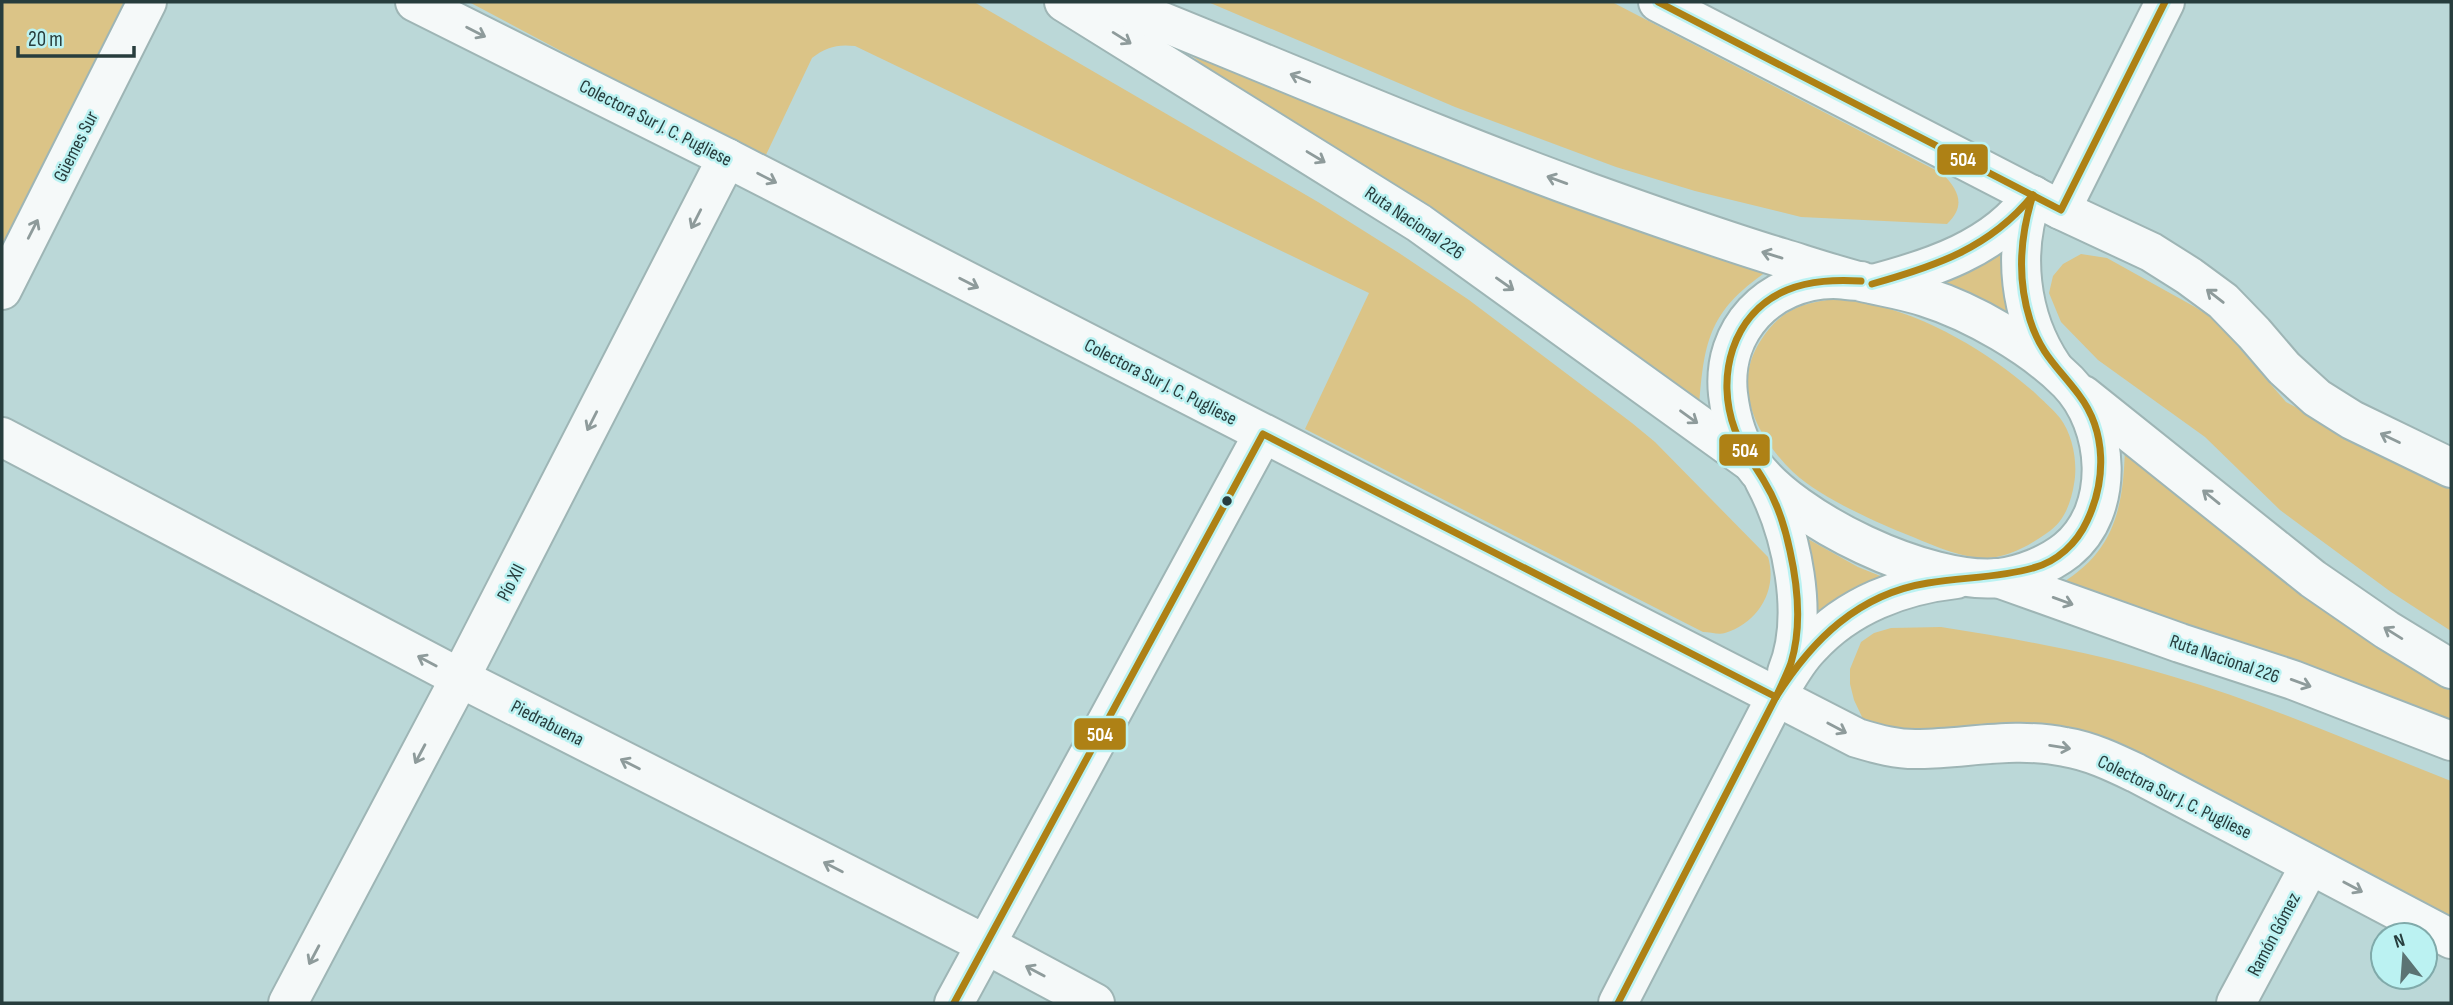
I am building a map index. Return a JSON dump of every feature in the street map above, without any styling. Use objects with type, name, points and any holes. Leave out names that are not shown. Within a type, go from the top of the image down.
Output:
[{"type":"main road","name":"Güemes Sur","points":[[2,290],[147,2]]},
{"type":"main road","name":"Colectora Sur J. C. Pugliese","points":[[415,2],[727,158],[1857,738],[1884,746],[1918,749],[2025,743],[2065,747],[2105,759],[2451,939]]},
{"type":"main road","name":"Ruta Nacional 226","points":[[1064,2],[1419,223],[1756,468]]},
{"type":"main road","name":"Ruta Nacional 226","points":[[1113,2],[1472,149],[1699,231],[1866,283],[1928,298],[1972,317],[2020,345],[2313,579],[2387,630],[2451,669]]},
{"type":"main road","points":[[1658,2],[2047,203],[2151,252],[2223,301],[2284,368],[2317,398],[2352,420],[2451,468]]},
{"type":"main road","points":[[2064,379],[2035,336],[2028,312],[2022,281],[2021,240],[2025,215],[2047,203],[2165,2]]},
{"type":"main road","name":"Pío XII","points":[[288,1003],[460,678],[727,158]]},
{"type":"main road","points":[[1866,283],[1927,268],[1985,240],[2020,214],[2047,203]]},
{"type":"main road","name":"Ruta Nacional 226","points":[[1866,283],[1833,279],[1792,288],[1759,307],[1743,324],[1728,359],[1727,377],[1732,421],[1741,444],[1769,483],[1794,503],[1830,528],[1860,544],[1942,571],[1987,577],[2305,685],[2451,741]]},
{"type":"main road","name":"Ruta Nacional 226","points":[[1987,577],[2027,571],[2048,562],[2068,549],[2082,534],[2091,517],[2099,488],[2102,456],[2090,414],[2064,379]]},
{"type":"main road","points":[[954,1003],[1263,434]]},
{"type":"main road","name":"Piedrabuena","points":[[2,438],[460,678],[985,944],[1095,1003]]},
{"type":"main road","points":[[1618,1003],[1776,696],[1791,661],[1798,605],[1795,578],[1784,528],[1769,490],[1756,468]]},
{"type":"main road","points":[[1776,696],[1811,646],[1835,624],[1852,614],[1896,591],[1931,582],[1987,577]]},
{"type":"main road","name":"Ramón Gómez","points":[[2236,1003],[2310,865]]},
{"type":"shaded area","points":[[2,2],[130,2],[2,248]]},
{"type":"shaded area","points":[[469,2],[974,2],[1318,202],[1399,253],[1469,300],[1632,423],[1655,442],[1768,557],[1770,581],[1763,604],[1747,622],[1737,628],[1723,634],[1703,632],[1305,429],[1369,293],[855,46],[832,47],[812,58],[764,159]]},
{"type":"shaded area","points":[[1208,2],[1612,2],[1943,174],[1956,193],[1957,211],[1947,224],[1801,217],[1695,191],[1616,167],[1455,107]]},
{"type":"shaded area","points":[[1188,53],[1772,268],[1735,297],[1714,327],[1704,363],[1699,409],[1276,120]]},
{"type":"shaded area","points":[[2007,243],[2016,317],[1942,280]]},
{"type":"shaded area","points":[[2081,254],[2107,258],[2195,307],[2215,320],[2286,402],[2451,489],[2451,631],[2391,592],[2280,510],[2205,437],[2098,360],[2061,322],[2049,293],[2053,276],[2063,264]]},
{"type":"shaded area","points":[[1836,299],[1891,309],[1956,337],[2016,377],[2054,411],[2068,433],[2075,467],[2069,505],[2053,529],[2006,555],[1988,558],[1969,556],[1931,545],[1860,514],[1831,499],[1793,472],[1770,445],[1753,413],[1748,379],[1751,362],[1766,333],[1782,317],[1800,306]]},
{"type":"shaded area","points":[[2125,443],[2451,686],[2451,725],[2053,588],[2090,561],[2112,528],[2122,488]]},
{"type":"shaded area","points":[[1808,539],[1858,567],[1883,577],[1813,621],[1814,580]]},
{"type":"shaded area","points":[[1941,627],[2057,647],[2171,676],[2278,712],[2451,781],[2451,918],[2171,771],[1945,732],[1882,729],[1863,719],[1850,684],[1850,669],[1861,642],[1874,633],[1891,628]]},
{"type":"transit line","name":"504","points":[[1658,2],[2061,210],[2165,2]]},
{"type":"transit line","name":"504","points":[[1872,284],[1940,262],[1980,242],[1999,229],[2033,195]]},
{"type":"transit line","name":"504","points":[[1618,1003],[1776,697],[1821,639],[1859,609],[1880,597],[1903,589],[1941,581],[2007,574],[2042,565],[2065,551],[2078,537],[2087,521],[2098,490],[2100,473],[2101,457],[2095,425],[2079,395],[2039,343],[2023,289],[2023,242],[2033,195]]},
{"type":"transit line","name":"504","points":[[1776,697],[1789,667],[1797,635],[1795,579],[1777,506],[1735,430],[1729,410],[1728,368],[1741,330],[1768,300],[1787,290],[1814,282],[1861,281]]},
{"type":"transit line","name":"504","points":[[954,1003],[1263,434],[1776,697]]}]
